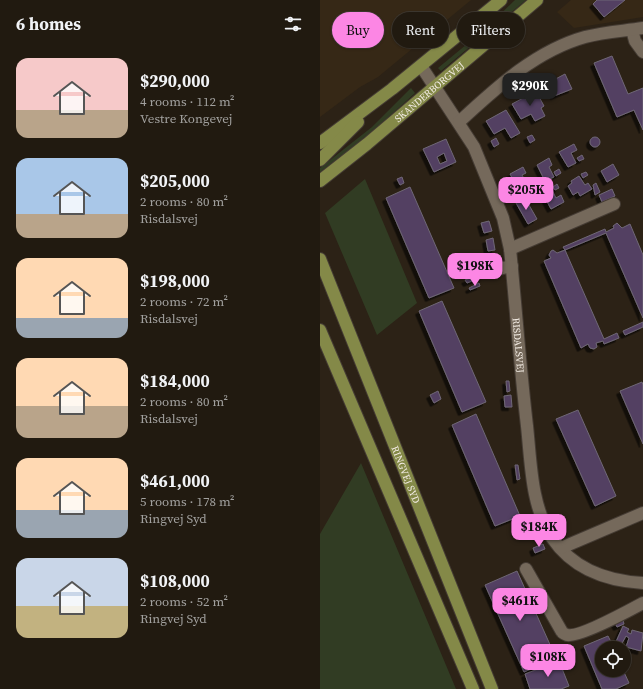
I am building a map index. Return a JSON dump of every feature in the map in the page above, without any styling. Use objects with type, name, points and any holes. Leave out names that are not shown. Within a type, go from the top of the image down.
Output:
[{"type":"main road","points":[[320,143],[421,66],[500,0]]},
{"type":"main road","name":"SKANDERBORGVEJ","points":[[320,181],[367,144],[537,0]]},
{"type":"main road","points":[[320,160],[392,89]]},
{"type":"main road","name":"RINGVEJ SYD","points":[[320,259],[492,689]]},
{"type":"main road","points":[[320,276],[347,324]]},
{"type":"main road","points":[[320,330],[472,689]]},
{"type":"street","points":[[459,122],[486,97],[519,70],[543,54],[566,43],[586,37],[638,29],[635,41],[643,52]]},
{"type":"street","name":"RISDALSVEJ","points":[[421,66],[474,147],[488,176],[503,218],[510,249],[524,402],[536,495],[542,516],[552,537],[561,548],[582,567],[602,577],[624,582],[643,583]]},
{"type":"street","points":[[510,249],[614,204]]},
{"type":"street","points":[[486,272],[512,266]]},
{"type":"street","points":[[561,548],[643,513]]},
{"type":"street","points":[[526,569],[562,632],[567,635],[575,635],[621,615],[643,603]]},
{"type":"shaded area","points":[[320,0],[471,0],[449,18],[449,12],[392,12],[392,48],[413,48],[378,77],[360,87],[320,117]]},
{"type":"shaded area","points":[[571,0],[643,0],[643,17],[574,28],[557,12]]},
{"type":"green space","points":[[515,0],[526,0],[512,12],[503,12]]},
{"type":"green space","points":[[462,48],[469,48],[441,71],[438,68]]},
{"type":"green space","points":[[411,88],[415,93],[369,134],[320,172],[320,168],[372,127]]},
{"type":"green space","points":[[365,179],[417,303],[377,335],[325,213]]},
{"type":"green space","points":[[361,463],[456,689],[320,689],[320,534]]},
{"type":"building","points":[[597,0],[625,0],[604,17],[593,4]]},
{"type":"building","points":[[612,56],[628,94],[643,88],[643,130],[634,110],[617,117],[594,63]]},
{"type":"building","points":[[565,74],[572,89],[554,96],[548,83]]},
{"type":"building","points":[[533,82],[537,90],[531,93],[527,86]]},
{"type":"building","points":[[537,93],[544,106],[541,108],[545,116],[535,121],[531,114],[521,119],[512,104],[525,97],[526,100]]},
{"type":"building","points":[[506,110],[520,133],[511,138],[505,128],[494,134],[486,121]]},
{"type":"building","points":[[532,135],[535,140],[530,143],[527,137]]},
{"type":"building","points":[[593,137],[597,137],[599,138],[599,146],[593,147],[590,144],[590,140]]},
{"type":"building","points":[[496,138],[499,144],[494,147],[491,141]]},
{"type":"building","points":[[446,139],[456,162],[434,172],[423,149]],"holes":[[[444,153],[447,161],[440,164],[437,157]]]},
{"type":"building","points":[[574,144],[577,150],[571,153],[576,163],[568,167],[559,152]]},
{"type":"building","points":[[582,155],[584,159],[579,161],[577,158]]},
{"type":"building","points":[[549,158],[552,165],[549,167],[554,177],[545,181],[537,165]]},
{"type":"building","points":[[613,164],[619,175],[607,182],[601,171]]},
{"type":"building","points":[[523,167],[526,173],[522,175],[528,186],[519,190],[510,174]]},
{"type":"building","points":[[559,169],[561,173],[556,176],[554,172]]},
{"type":"building","points":[[586,172],[588,175],[583,178],[581,174]]},
{"type":"building","points":[[579,176],[585,185],[588,183],[592,189],[580,196],[578,192],[573,195],[568,186],[572,183],[571,181]]},
{"type":"building","points":[[402,177],[404,183],[400,185],[397,179]]},
{"type":"building","points":[[532,179],[534,182],[529,184],[527,181]]},
{"type":"building","points":[[596,183],[600,192],[595,195],[593,185]]},
{"type":"building","points":[[557,184],[559,188],[555,190],[553,187]]},
{"type":"building","points":[[410,187],[454,288],[429,298],[386,198]]},
{"type":"building","points":[[551,188],[556,198],[561,195],[564,202],[551,209],[542,192]]},
{"type":"building","points":[[612,189],[615,196],[602,202],[599,195]]},
{"type":"building","points":[[525,198],[537,219],[528,224],[516,203]]},
{"type":"building","points":[[489,221],[492,231],[484,233],[481,223]]},
{"type":"building","points":[[617,223],[622,228],[630,224],[643,255],[643,318],[606,233],[565,250],[563,247],[605,229],[606,232],[614,228],[613,226]]},
{"type":"building","points":[[493,238],[495,250],[488,251],[486,240]]},
{"type":"building","points":[[553,250],[557,253],[565,250],[604,339],[617,333],[619,338],[604,344],[603,341],[596,343],[597,347],[594,349],[590,348],[588,344],[581,348],[544,261],[551,258],[549,255],[551,251]]},
{"type":"building","points":[[475,276],[477,279],[467,283],[465,280]]},
{"type":"building","points":[[479,283],[480,286],[470,290],[469,288]]},
{"type":"building","points":[[442,301],[486,402],[462,412],[419,311]]},
{"type":"building","points":[[643,322],[643,327],[625,335],[623,331]]},
{"type":"building","points":[[506,381],[509,381],[510,391],[507,392]]},
{"type":"building","points":[[642,382],[643,385],[643,444],[620,391]]},
{"type":"building","points":[[438,391],[441,399],[434,403],[430,395]]},
{"type":"building","points":[[511,395],[512,407],[505,407],[504,396]]},
{"type":"building","points":[[578,410],[616,496],[595,506],[556,419]]},
{"type":"building","points":[[476,414],[520,516],[495,526],[452,425]]},
{"type":"building","points":[[515,465],[518,465],[520,479],[517,480]]},
{"type":"building","points":[[543,544],[545,549],[535,553],[533,548]]},
{"type":"building","points":[[517,571],[556,658],[524,672],[485,585]]},
{"type":"building","points":[[623,620],[624,624],[617,627],[615,623]]},
{"type":"building","points":[[623,626],[629,629],[627,632],[631,634],[632,630],[643,633],[641,651],[631,648],[631,641],[628,641],[629,638],[626,636],[623,641],[616,641]]},
{"type":"building","points":[[608,636],[610,641],[596,641]]},
{"type":"building","points":[[595,641],[595,672],[584,646]]},
{"type":"building","points":[[559,661],[569,686],[561,689],[530,689],[525,674]]},
{"type":"building","points":[[597,677],[626,677],[629,683],[616,689],[602,689]]}]
